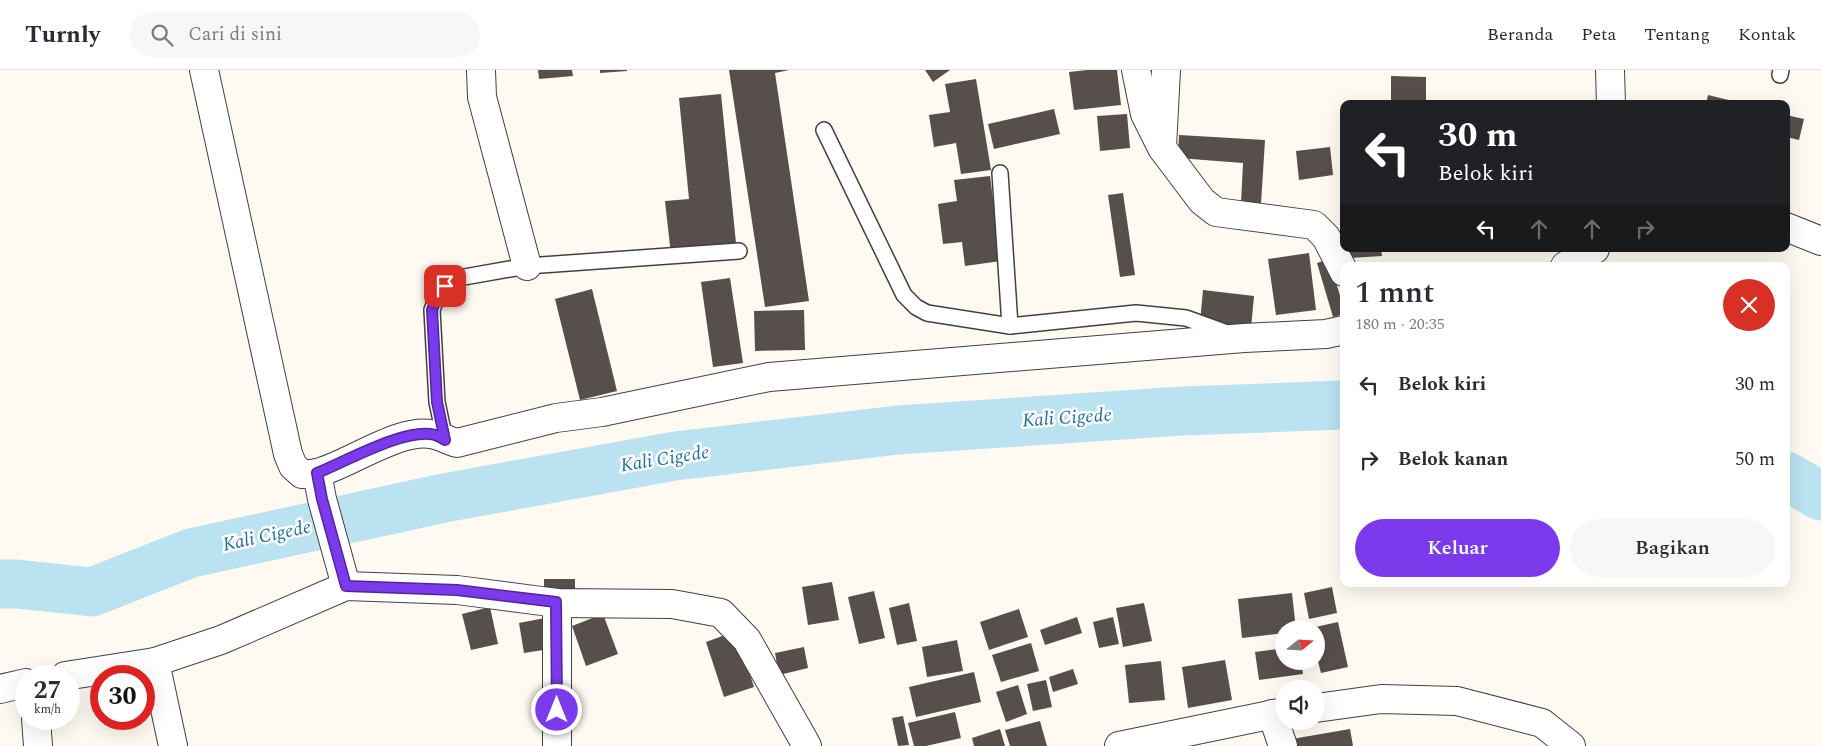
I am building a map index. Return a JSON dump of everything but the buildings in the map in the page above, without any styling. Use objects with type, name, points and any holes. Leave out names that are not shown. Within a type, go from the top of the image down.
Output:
[{"type":"street","points":[[204,70],[288,454],[293,466],[302,474],[317,473],[371,450],[418,434],[435,435],[457,443],[556,418],[602,412],[769,377],[1244,338],[1326,334],[1340,331]]},
{"type":"street","points":[[481,70],[482,97],[527,266]]},
{"type":"street","points":[[1136,70],[1145,114],[1162,148],[1202,201],[1216,212],[1314,225],[1326,237],[1340,264]]},
{"type":"street","points":[[1162,148],[1166,70]]},
{"type":"street","points":[[1610,70],[1611,100]]},
{"type":"street","points":[[1790,229],[1821,241]]},
{"type":"street","points":[[1572,262],[1590,252]]},
{"type":"street","points":[[317,473],[322,499],[344,579]]},
{"type":"street","points":[[80,674],[155,662],[221,640],[344,579],[556,602],[672,604],[722,613],[747,640],[807,746]]},
{"type":"street","points":[[556,602],[557,746]]},
{"type":"street","points":[[155,662],[173,746]]},
{"type":"street","points":[[0,689],[15,686]]},
{"type":"street","points":[[1325,707],[1380,699],[1457,701],[1542,723],[1571,746]]},
{"type":"street","points":[[1121,746],[1275,714]]},
{"type":"street","points":[[37,730],[38,746]]},
{"type":"street","points":[[1281,730],[1283,746]]},
{"type":"lane","points":[[824,130],[904,295],[916,307],[927,313],[1010,326],[1136,313],[1186,318],[1244,338]]},
{"type":"lane","points":[[1000,173],[1010,326]]},
{"type":"lane","points":[[445,440],[437,402],[432,310],[438,294],[453,279],[527,266],[739,251]]},
{"type":"waterway","name":"Kali Cigede","points":[[0,584],[92,592],[191,553],[444,498],[675,456],[898,430],[1182,411],[1340,405]]},
{"type":"waterway","name":"Kali Cigede","points":[[1790,478],[1821,496]]},
{"type":"route","points":[[445,286],[438,294],[432,310],[437,402],[445,440],[435,435],[418,434],[402,438],[317,473],[341,571],[346,586],[457,590],[556,602],[557,710]]}]
